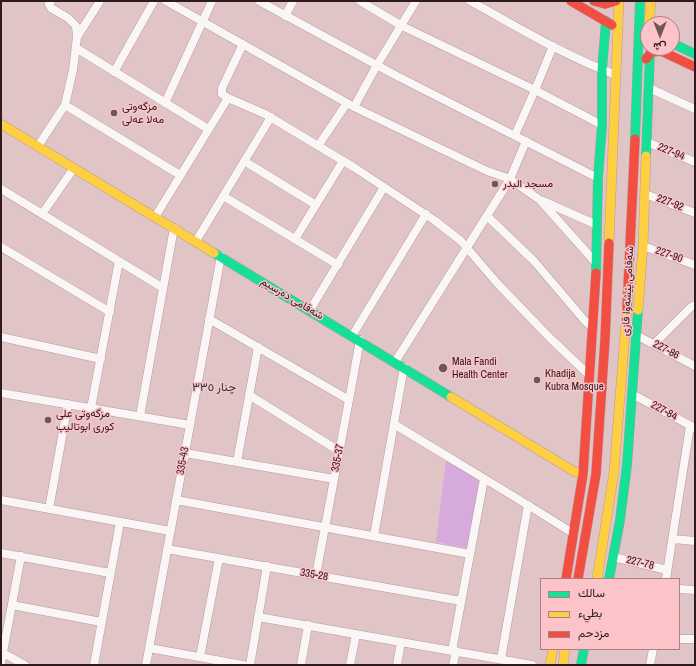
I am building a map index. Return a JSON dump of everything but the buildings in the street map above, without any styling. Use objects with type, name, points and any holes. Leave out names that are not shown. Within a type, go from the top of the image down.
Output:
[{"type":"main road","points":[[571,1],[606,21],[618,31]]},
{"type":"main road","points":[[594,1],[601,4],[616,1]]},
{"type":"main road","name":"شەقامی پێشەوا قازی","points":[[578,578],[596,475],[600,426],[606,340],[619,1]]},
{"type":"main road","name":"شەقامی پێشەوا قازی","points":[[597,578],[610,502],[617,444],[626,340],[638,80],[638,27],[640,1]]},
{"type":"main road","points":[[649,16],[650,1]]},
{"type":"main road","points":[[566,578],[583,474],[593,328],[598,178],[602,125],[602,70],[606,21]]},
{"type":"main road","points":[[680,47],[695,54]]},
{"type":"main road","points":[[638,80],[648,56]]},
{"type":"main road","points":[[609,578],[624,491],[628,446],[643,246],[650,56]]},
{"type":"main road","points":[[672,56],[695,67]]},
{"type":"main road","name":"شەقامی دەرسیم","points":[[1,124],[575,472],[596,475]]},
{"type":"main road","points":[[606,340],[608,346],[614,349],[622,347],[626,340]]},
{"type":"main road","points":[[602,382],[604,376],[610,374],[618,376],[622,384]]},
{"type":"main road","points":[[617,444],[628,446]]},
{"type":"main road","points":[[550,665],[553,650]]},
{"type":"main road","points":[[562,665],[565,650]]},
{"type":"main road","points":[[583,663],[584,650]]},
{"type":"street","points":[[38,146],[65,105],[77,38],[76,26],[68,18],[50,8],[49,4],[51,1]]},
{"type":"street","points":[[77,38],[100,1]]},
{"type":"street","points":[[114,72],[154,1]]},
{"type":"street","points":[[166,1],[351,105],[487,171],[510,179],[540,200],[597,225]]},
{"type":"street","points":[[165,103],[212,1]]},
{"type":"street","points":[[259,1],[376,65],[598,178]]},
{"type":"street","points":[[286,16],[293,1]]},
{"type":"street","points":[[360,1],[402,26],[536,90],[602,125]]},
{"type":"street","points":[[318,146],[351,105],[402,26],[416,1]]},
{"type":"street","points":[[470,1],[553,46],[602,70],[616,75]]},
{"type":"street","points":[[243,44],[222,88],[222,94],[271,117],[426,214],[461,241],[496,283],[549,338],[589,374]]},
{"type":"street","points":[[515,135],[536,90],[553,46]]},
{"type":"street","points":[[76,48],[208,130]]},
{"type":"street","points":[[649,88],[695,109]]},
{"type":"street","points":[[155,217],[228,98]]},
{"type":"street","points":[[65,105],[180,175]]},
{"type":"street","points":[[196,241],[271,117]]},
{"type":"street","points":[[395,362],[510,179],[526,141]]},
{"type":"street","name":"227-94","points":[[647,142],[695,162]]},
{"type":"street","points":[[244,161],[316,205]]},
{"type":"street","points":[[295,239],[343,161]]},
{"type":"street","points":[[42,214],[74,168]]},
{"type":"street","points":[[310,310],[384,187]]},
{"type":"street","points":[[1,189],[163,288]]},
{"type":"street","name":"227-92","points":[[645,194],[695,213]]},
{"type":"street","points":[[223,196],[338,265]]},
{"type":"street","points":[[540,200],[596,262]]},
{"type":"street","points":[[356,338],[426,214]]},
{"type":"street","points":[[487,216],[534,261],[585,321],[593,328]]},
{"type":"street","points":[[140,416],[174,228]]},
{"type":"street","name":"227-90","points":[[643,246],[695,265]]},
{"type":"street","points":[[1,247],[110,312]]},
{"type":"street","name":"335-43","points":[[146,665],[221,256]]},
{"type":"street","points":[[91,408],[119,262]]},
{"type":"street","points":[[654,344],[690,307],[695,305]]},
{"type":"street","points":[[209,319],[350,400]]},
{"type":"street","name":"227-86","points":[[636,335],[695,366]]},
{"type":"street","points":[[1,337],[101,359]]},
{"type":"street","name":"335-37","points":[[316,575],[350,400],[356,338]]},
{"type":"street","points":[[237,462],[258,347]]},
{"type":"street","points":[[374,536],[404,367]]},
{"type":"street","points":[[1,393],[190,425]]},
{"type":"street","name":"227-84","points":[[632,394],[692,427]]},
{"type":"street","points":[[249,395],[339,451]]},
{"type":"street","points":[[50,509],[68,404]]},
{"type":"street","points":[[394,424],[574,534]]},
{"type":"street","points":[[666,578],[692,427]]},
{"type":"street","points":[[184,453],[334,479]]},
{"type":"street","points":[[453,665],[461,601],[484,479]]},
{"type":"street","points":[[1,500],[170,531]]},
{"type":"street","points":[[176,500],[470,554]]},
{"type":"street","points":[[501,659],[528,505]]},
{"type":"street","points":[[94,665],[120,522]]},
{"type":"street","points":[[673,539],[695,540]]},
{"type":"street","name":"335-28","points":[[167,549],[461,601]]},
{"type":"street","points":[[1,553],[110,573]]},
{"type":"street","points":[[1,663],[21,556]]},
{"type":"street","name":"227-78","points":[[613,557],[667,570]]},
{"type":"street","points":[[200,657],[219,558]]},
{"type":"street","points":[[250,665],[267,566]]},
{"type":"street","points":[[680,589],[695,590]]},
{"type":"street","points":[[12,605],[101,622]]},
{"type":"street","points":[[258,616],[532,665]]},
{"type":"street","points":[[300,665],[308,625]]},
{"type":"street","points":[[350,665],[356,634]]},
{"type":"street","points":[[680,639],[695,639]]},
{"type":"street","points":[[397,665],[401,642]]},
{"type":"street","points":[[149,648],[243,665]]},
{"type":"street","points":[[650,665],[653,650]]},
{"type":"street","points":[[3,653],[25,665]]},
{"type":"shaded area","points":[[446,460],[479,481],[467,548],[436,542]]},
{"type":"traffic: fast","points":[[635,139],[640,1]]},
{"type":"traffic: fast","points":[[596,273],[598,178],[602,125],[602,70],[606,21]]},
{"type":"traffic: fast","points":[[680,47],[695,54]]},
{"type":"traffic: fast","points":[[646,156],[650,56]]},
{"type":"traffic: fast","points":[[214,253],[451,397]]},
{"type":"traffic: fast","points":[[609,578],[620,520],[627,465],[638,310]]},
{"type":"traffic: fast","points":[[581,665],[584,650]]},
{"type":"traffic: slow","points":[[609,243],[619,1]]},
{"type":"traffic: slow","points":[[650,16],[651,1]]},
{"type":"traffic: slow","points":[[1,124],[214,253]]},
{"type":"traffic: slow","points":[[638,310],[643,246],[646,156]]},
{"type":"traffic: slow","points":[[597,578],[614,472],[627,309]]},
{"type":"traffic: slow","points":[[451,397],[575,472],[583,474]]},
{"type":"traffic: slow","points":[[550,665],[553,650]]},
{"type":"traffic: slow","points":[[563,665],[565,650]]},
{"type":"traffic: jam","points":[[571,1],[612,25]]},
{"type":"traffic: jam","points":[[594,1],[605,4],[616,1]]},
{"type":"traffic: jam","points":[[646,59],[652,52],[661,51],[695,67]]},
{"type":"traffic: jam","points":[[627,309],[635,139]]},
{"type":"traffic: jam","points":[[578,578],[596,474],[605,340],[609,243]]},
{"type":"traffic: jam","points":[[566,578],[583,474],[596,273]]},
{"type":"place","name":"مزگەوتی مەلا عەلی","points":[[114,113]]},
{"type":"place","name":"مسجد البدر","points":[[495,184]]},
{"type":"place","name":"Mala Fandi Health Center","points":[[443,368]]},
{"type":"place","name":"Khadija Kubra Mosque","points":[[537,380]]},
{"type":"place","name":"مزگەوتی علی کوری ابوتالیب","points":[[48,420]]},
{"type":"district","name":"چنار ٣٣٥","points":[[214,388]]}]
